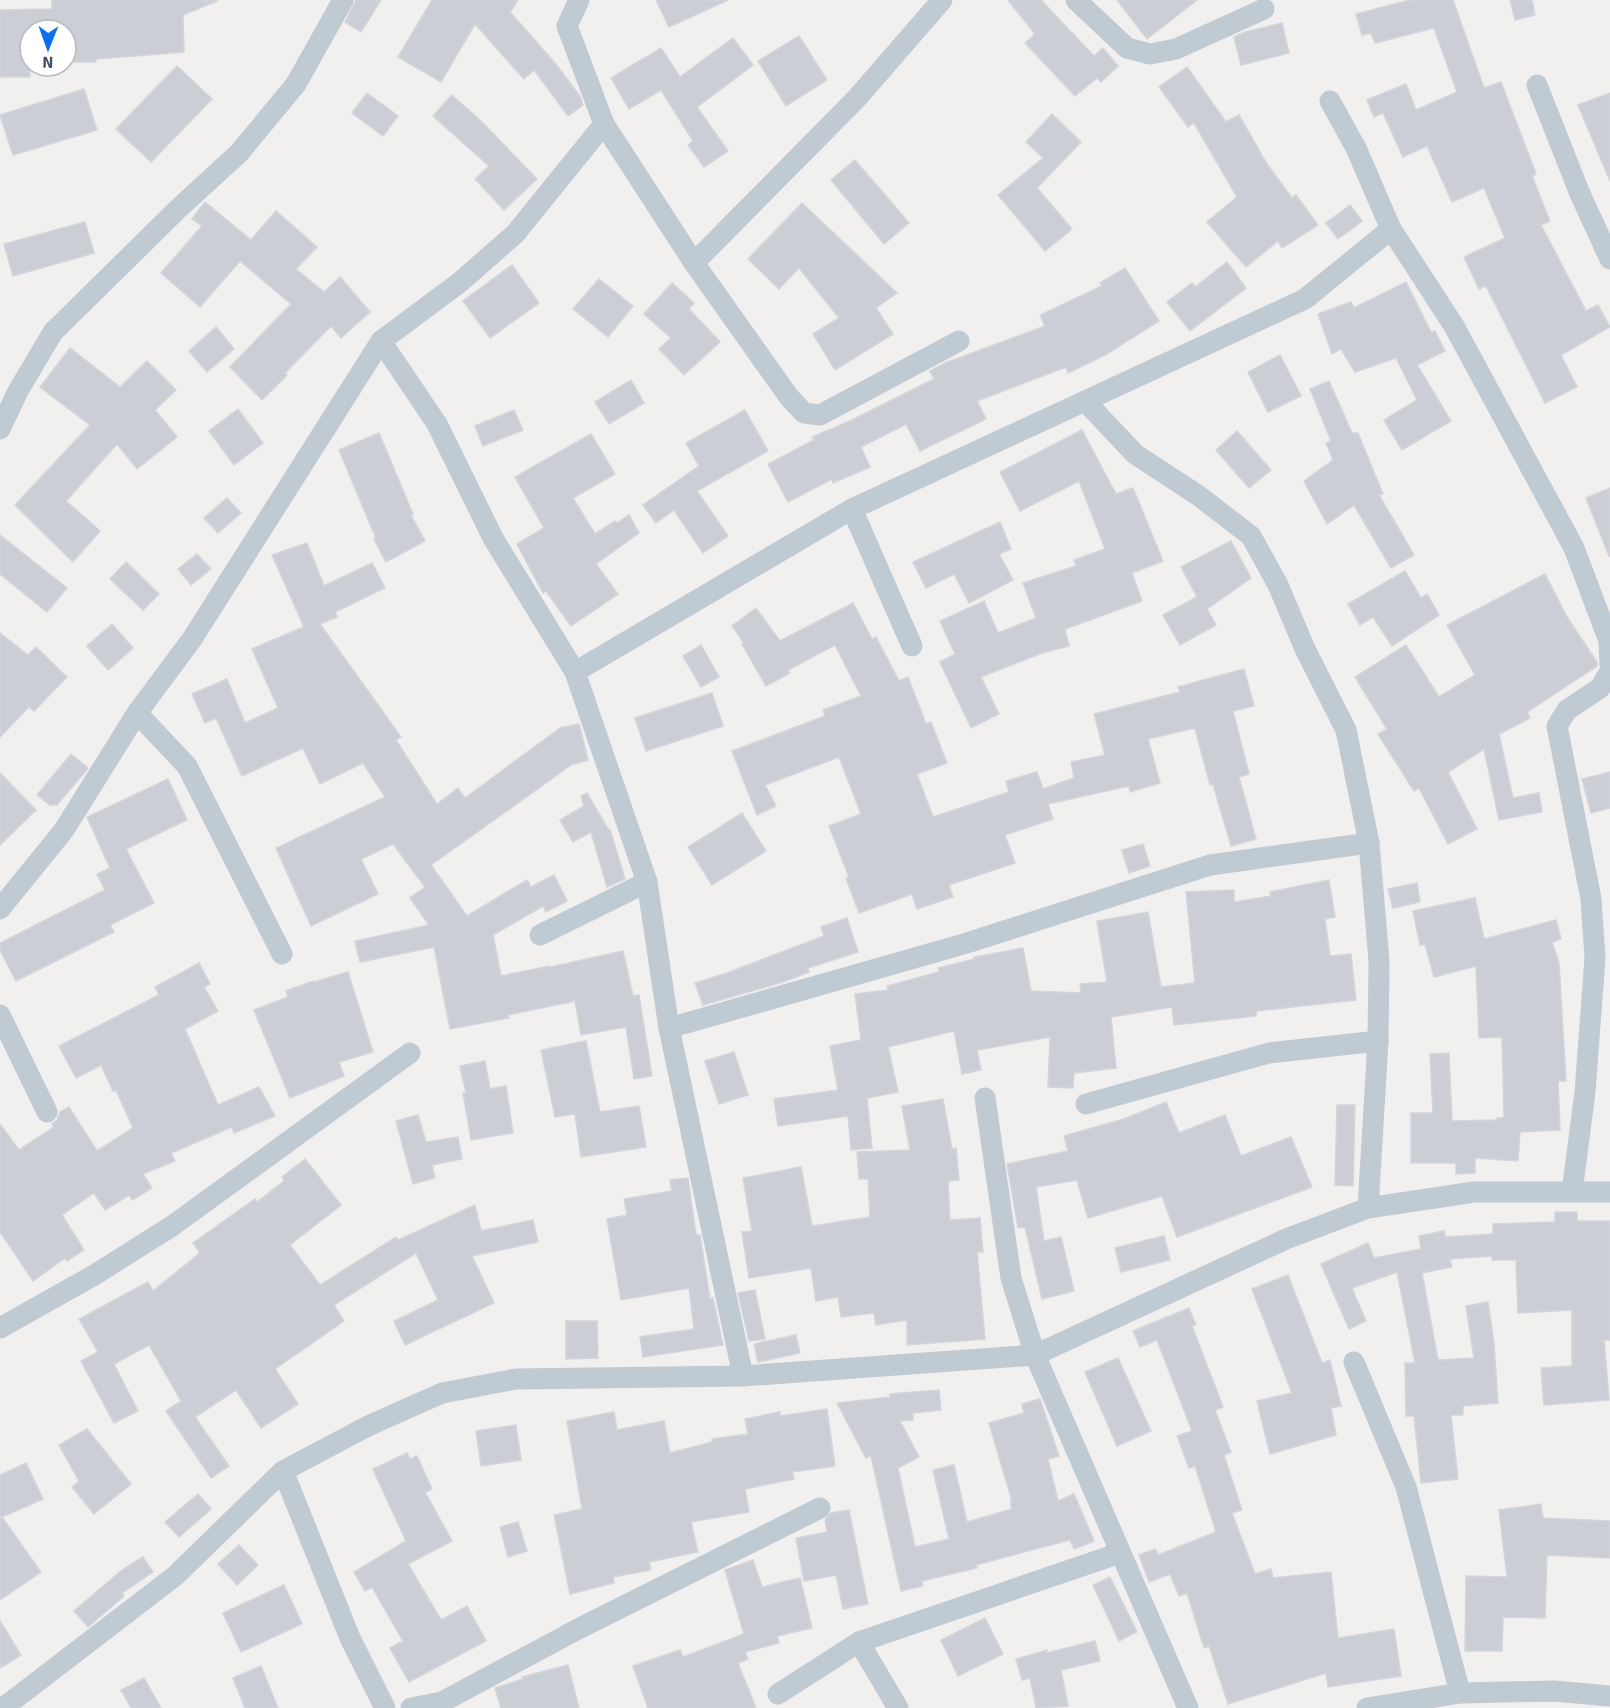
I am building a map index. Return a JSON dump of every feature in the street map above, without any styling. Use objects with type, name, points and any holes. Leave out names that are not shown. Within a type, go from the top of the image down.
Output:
[{"type":"street","points":[[0,429],[18,391],[53,333],[179,208],[239,153],[296,84],[343,0]]},
{"type":"street","points":[[579,0],[567,26],[604,124],[694,263],[789,397],[804,413],[820,415],[959,341]]},
{"type":"street","points":[[694,263],[857,98],[942,0]]},
{"type":"street","points":[[1076,0],[1127,48],[1150,54],[1176,49],[1264,9]]},
{"type":"street","points":[[1537,85],[1580,194],[1610,259]]},
{"type":"street","points":[[1330,101],[1356,148],[1391,229],[1454,326],[1574,548],[1609,641],[1610,665]]},
{"type":"street","points":[[0,909],[64,830],[137,713],[192,639],[381,341],[459,283],[515,234],[604,124]]},
{"type":"street","points":[[575,672],[852,509],[1305,299],[1391,229]]},
{"type":"street","points":[[381,341],[437,424],[493,538],[575,672],[647,882],[669,1028],[743,1376]]},
{"type":"street","points":[[1085,401],[1135,454],[1199,496],[1251,536],[1278,585],[1305,649],[1346,730],[1369,843],[1379,961],[1378,1041],[1368,1208]]},
{"type":"street","points":[[852,509],[912,646]]},
{"type":"street","points":[[1572,1192],[1585,1092],[1595,958],[1592,899],[1557,726],[1567,710],[1600,688],[1610,671]]},
{"type":"street","points":[[137,713],[187,766],[282,954]]},
{"type":"street","points":[[669,1028],[967,943],[1210,865],[1369,843]]},
{"type":"street","points":[[540,935],[647,882]]},
{"type":"street","points":[[0,1015],[47,1112]]},
{"type":"street","points":[[1086,1104],[1269,1053],[1378,1041]]},
{"type":"street","points":[[0,1328],[96,1274],[172,1226],[410,1053]]},
{"type":"street","points":[[985,1098],[1011,1278],[1035,1355],[1073,1438],[1120,1553],[1188,1708]]},
{"type":"street","points":[[3,1708],[175,1576],[283,1471],[368,1425],[442,1393],[516,1379],[743,1376],[1035,1355],[1286,1239],[1368,1208],[1474,1192],[1610,1192]]},
{"type":"street","points":[[1354,1362],[1406,1487],[1460,1693]]},
{"type":"street","points":[[283,1471],[350,1638],[385,1708]]},
{"type":"street","points":[[411,1708],[443,1705],[580,1629],[820,1508]]},
{"type":"street","points":[[778,1694],[859,1642],[1120,1553]]},
{"type":"street","points":[[859,1642],[898,1708]]},
{"type":"street","points":[[1367,1708],[1460,1693],[1554,1691],[1610,1696]]},
{"type":"building","points":[[52,0],[217,0],[183,15],[184,52],[96,59],[96,62],[78,62],[78,18],[18,18],[18,77],[0,77],[0,10],[52,9]]},
{"type":"building","points":[[356,0],[381,0],[361,32],[345,22]]},
{"type":"building","points":[[432,0],[518,0],[510,12],[555,63],[580,96],[583,105],[568,116],[534,70],[524,79],[475,24],[441,82],[398,57]]},
{"type":"building","points":[[656,0],[728,0],[669,27]]},
{"type":"building","points":[[1008,0],[1041,0],[1094,56],[1103,48],[1118,66],[1101,82],[1097,78],[1075,96],[1025,43],[1035,34]]},
{"type":"building","points":[[1117,0],[1197,0],[1147,39]]},
{"type":"building","points":[[1410,0],[1453,0],[1484,88],[1501,82],[1536,174],[1532,176],[1550,221],[1541,225],[1586,311],[1598,305],[1610,327],[1561,355],[1577,387],[1545,403],[1486,286],[1479,289],[1464,257],[1505,238],[1484,188],[1452,202],[1427,146],[1403,157],[1383,113],[1374,117],[1367,100],[1406,84],[1416,110],[1457,92],[1434,28],[1375,43],[1371,33],[1362,35],[1356,14]]},
{"type":"building","points":[[1510,0],[1532,0],[1535,15],[1515,20]]},
{"type":"building","points":[[1282,23],[1289,53],[1241,65],[1234,37]]},
{"type":"building","points":[[799,36],[827,80],[786,106],[758,61]]},
{"type":"building","points":[[733,38],[753,65],[697,107],[728,151],[704,167],[688,145],[693,141],[661,90],[629,109],[611,78],[661,48],[680,77]]},
{"type":"building","points":[[177,66],[212,99],[151,162],[116,129]]},
{"type":"building","points":[[1187,67],[1226,122],[1239,115],[1267,164],[1292,198],[1296,195],[1318,225],[1282,248],[1278,241],[1246,267],[1207,222],[1237,197],[1194,123],[1188,127],[1159,87]]},
{"type":"building","points":[[84,89],[97,130],[13,155],[0,115]]},
{"type":"building","points":[[367,93],[398,116],[383,136],[352,113]]},
{"type":"building","points":[[1610,93],[1610,181],[1578,105]]},
{"type":"building","points":[[452,95],[481,121],[537,179],[504,210],[475,179],[489,166],[433,116]]},
{"type":"building","points":[[1052,114],[1081,142],[1037,188],[1072,229],[1045,251],[998,195],[1043,158],[1026,142]]},
{"type":"building","points":[[855,160],[909,223],[884,244],[831,180]]},
{"type":"building","points":[[205,202],[251,240],[276,211],[317,247],[296,269],[324,292],[340,277],[370,312],[341,338],[331,326],[262,400],[230,367],[291,304],[240,261],[200,307],[161,273],[202,226],[192,219]]},
{"type":"building","points":[[802,203],[897,293],[876,308],[893,334],[835,370],[813,334],[839,318],[799,268],[779,289],[748,259]]},
{"type":"building","points":[[1350,205],[1362,221],[1338,239],[1326,223]]},
{"type":"building","points":[[85,222],[94,253],[13,276],[4,244]]},
{"type":"building","points":[[1227,262],[1246,288],[1190,331],[1167,302],[1192,283],[1195,287]]},
{"type":"building","points":[[512,265],[539,303],[490,338],[463,301]]},
{"type":"building","points":[[1125,268],[1159,321],[1105,355],[1068,373],[1066,367],[977,401],[986,419],[920,451],[906,424],[861,447],[870,467],[833,483],[832,479],[788,502],[768,464],[814,440],[812,437],[850,421],[934,379],[930,371],[945,363],[1045,326],[1040,315],[1102,286],[1100,283]]},
{"type":"building","points":[[599,279],[633,306],[608,337],[573,309]]},
{"type":"building","points":[[1406,282],[1431,332],[1435,331],[1445,351],[1417,365],[1451,421],[1402,450],[1384,420],[1417,400],[1396,358],[1355,372],[1341,349],[1332,354],[1318,314],[1351,302],[1354,308]]},
{"type":"building","points":[[672,283],[694,303],[689,309],[720,342],[684,375],[659,349],[671,338],[644,314]]},
{"type":"building","points":[[216,327],[234,349],[207,372],[189,351]]},
{"type":"building","points":[[70,348],[120,387],[147,361],[176,390],[155,410],[177,437],[137,469],[117,444],[66,501],[100,531],[73,562],[15,505],[90,425],[40,387]]},
{"type":"building","points":[[1280,355],[1301,396],[1268,412],[1248,372]]},
{"type":"building","points":[[631,380],[644,403],[609,424],[595,402]]},
{"type":"building","points":[[1329,381],[1352,433],[1358,433],[1383,494],[1379,495],[1414,555],[1391,568],[1354,505],[1327,524],[1304,481],[1333,460],[1326,443],[1331,441],[1310,389]]},
{"type":"building","points":[[238,409],[263,443],[234,465],[209,431]]},
{"type":"building","points":[[514,410],[523,430],[483,446],[475,426]]},
{"type":"building","points":[[745,410],[768,451],[697,491],[728,536],[703,553],[674,510],[656,523],[643,505],[699,466],[686,443]]},
{"type":"building","points":[[1082,430],[1116,494],[1133,488],[1163,561],[1132,573],[1142,601],[1065,629],[1069,646],[1042,653],[981,677],[999,714],[971,728],[940,662],[955,654],[940,621],[984,601],[998,633],[1036,618],[1023,583],[1076,566],[1074,560],[1105,549],[1079,481],[1020,511],[1000,472]]},
{"type":"building","points":[[1237,431],[1271,470],[1249,488],[1216,450]]},
{"type":"building","points":[[379,433],[413,514],[411,515],[425,541],[386,562],[374,539],[376,538],[339,450]]},
{"type":"building","points":[[591,434],[615,474],[573,498],[595,534],[629,515],[639,533],[596,564],[618,594],[571,626],[546,591],[543,593],[517,544],[544,528],[515,477]]},
{"type":"building","points":[[1610,488],[1610,556],[1609,556],[1586,498]]},
{"type":"building","points":[[227,498],[241,513],[218,533],[204,518]]},
{"type":"building","points":[[1000,522],[1011,549],[999,554],[1013,580],[969,603],[954,574],[926,588],[913,562]]},
{"type":"building","points":[[0,535],[67,588],[47,612],[0,574]]},
{"type":"building","points":[[1231,541],[1251,578],[1207,609],[1216,625],[1180,645],[1163,615],[1197,597],[1181,567]]},
{"type":"building","points":[[307,543],[324,586],[372,563],[385,588],[335,612],[337,617],[320,624],[401,737],[396,740],[437,804],[458,788],[465,798],[560,728],[579,724],[588,760],[571,765],[431,865],[467,916],[527,880],[531,887],[554,875],[567,901],[546,912],[543,906],[493,935],[501,976],[623,951],[633,996],[639,995],[652,1076],[634,1079],[626,1027],[581,1035],[575,1001],[508,1015],[509,1018],[450,1029],[434,947],[360,962],[355,941],[429,925],[410,898],[425,887],[393,844],[361,859],[378,894],[311,926],[276,848],[385,797],[363,763],[320,784],[303,748],[242,776],[216,718],[205,723],[192,694],[227,679],[245,723],[278,708],[252,649],[304,627],[272,555]]},
{"type":"building","points":[[197,554],[211,569],[191,585],[178,569]]},
{"type":"building","points":[[126,562],[159,594],[143,610],[110,579]]},
{"type":"building","points":[[1405,571],[1421,598],[1427,594],[1439,615],[1392,646],[1373,617],[1360,625],[1348,604]]},
{"type":"building","points":[[1545,574],[1567,617],[1597,662],[1597,666],[1527,712],[1530,718],[1499,734],[1513,798],[1539,793],[1542,812],[1499,820],[1484,749],[1448,772],[1477,829],[1448,844],[1419,788],[1414,791],[1378,734],[1387,729],[1355,677],[1406,645],[1439,697],[1475,675],[1447,625]]},
{"type":"building","points":[[853,603],[872,639],[876,637],[899,681],[908,677],[926,724],[931,722],[947,763],[917,774],[933,817],[1009,792],[1006,781],[1037,772],[1043,789],[1074,778],[1071,762],[1105,755],[1094,714],[1180,692],[1178,687],[1244,669],[1254,706],[1233,711],[1249,774],[1239,777],[1256,839],[1231,846],[1213,784],[1210,785],[1195,728],[1148,739],[1160,783],[1130,792],[1129,786],[1048,804],[1053,819],[1005,835],[1015,863],[949,885],[953,897],[917,909],[912,894],[859,913],[846,878],[849,877],[829,826],[861,814],[839,757],[765,785],[776,806],[757,815],[732,751],[825,716],[823,710],[861,696],[835,645],[788,670],[790,673],[766,686],[742,644],[744,643],[732,626],[756,608],[780,641]]},
{"type":"building","points":[[112,624],[133,648],[108,670],[87,646]]},
{"type":"building","points":[[0,633],[28,655],[36,647],[67,677],[34,711],[29,707],[0,737]]},
{"type":"building","points":[[701,645],[719,677],[701,687],[683,656]]},
{"type":"building","points":[[712,693],[723,726],[646,751],[635,718]]},
{"type":"building","points":[[71,754],[88,768],[57,805],[50,805],[37,795]]},
{"type":"building","points":[[1610,772],[1610,808],[1591,813],[1582,779]]},
{"type":"building","points":[[0,773],[36,810],[0,845]]},
{"type":"building","points":[[168,779],[187,820],[126,849],[154,903],[110,925],[114,932],[16,981],[0,950],[0,943],[105,890],[97,874],[110,868],[87,817]]},
{"type":"building","points":[[587,793],[610,829],[625,879],[607,887],[591,832],[573,842],[560,820],[584,806],[581,796]]},
{"type":"building","points":[[742,813],[766,851],[712,885],[688,847]]},
{"type":"building","points":[[1143,844],[1150,866],[1129,873],[1122,850]]},
{"type":"building","points":[[1329,880],[1335,917],[1325,919],[1330,956],[1351,954],[1356,1000],[1256,1011],[1256,1016],[1174,1025],[1172,1007],[1111,1017],[1116,1068],[1074,1073],[1073,1088],[1048,1087],[1050,1037],[977,1050],[981,1070],[962,1074],[954,1031],[888,1047],[898,1092],[867,1098],[872,1148],[851,1150],[848,1116],[778,1126],[774,1099],[838,1090],[830,1046],[861,1040],[855,994],[888,990],[887,986],[939,972],[938,968],[975,959],[974,957],[1023,948],[1031,991],[1081,993],[1080,984],[1107,982],[1097,921],[1148,912],[1161,987],[1195,983],[1186,892],[1234,890],[1234,902],[1271,896],[1270,892]]},
{"type":"building","points":[[1417,883],[1420,902],[1393,908],[1388,889]]},
{"type":"building","points":[[1475,898],[1484,939],[1556,920],[1561,939],[1552,942],[1559,963],[1566,1081],[1558,1081],[1560,1130],[1520,1132],[1518,1161],[1475,1158],[1475,1173],[1456,1174],[1456,1163],[1411,1163],[1411,1113],[1433,1113],[1430,1054],[1449,1053],[1452,1121],[1497,1120],[1497,1118],[1504,1118],[1502,1037],[1479,1038],[1476,966],[1434,977],[1425,944],[1420,945],[1413,911]]},
{"type":"building","points":[[847,918],[858,952],[808,968],[809,972],[783,982],[703,1005],[695,983],[824,936],[821,927]]},
{"type":"building","points":[[199,963],[210,984],[204,987],[218,1011],[185,1029],[218,1105],[259,1087],[275,1116],[234,1133],[232,1127],[171,1153],[175,1161],[143,1174],[152,1188],[132,1200],[129,1195],[105,1210],[94,1193],[62,1215],[84,1250],[67,1261],[65,1258],[33,1281],[0,1232],[0,1124],[19,1150],[54,1127],[52,1124],[57,1120],[60,1112],[69,1107],[97,1151],[133,1128],[116,1090],[113,1091],[101,1065],[76,1078],[59,1046],[159,995],[155,987]]},
{"type":"building","points":[[348,972],[373,1052],[339,1062],[344,1076],[290,1098],[254,1010],[288,997],[286,991]]},
{"type":"building","points":[[586,1041],[600,1112],[639,1106],[646,1147],[581,1157],[575,1114],[555,1117],[541,1050]]},
{"type":"building","points":[[734,1052],[748,1095],[719,1104],[705,1061]]},
{"type":"building","points":[[485,1061],[490,1089],[506,1086],[513,1133],[471,1140],[463,1093],[466,1093],[460,1066]]},
{"type":"building","points":[[943,1099],[952,1149],[956,1148],[959,1180],[948,1181],[950,1220],[980,1218],[983,1252],[977,1252],[985,1339],[907,1345],[907,1320],[876,1325],[874,1313],[841,1317],[838,1297],[816,1301],[811,1268],[749,1278],[742,1232],[752,1231],[743,1178],[801,1167],[812,1226],[870,1217],[868,1179],[859,1179],[857,1152],[910,1150],[902,1106]]},
{"type":"building","points":[[1166,1102],[1179,1133],[1225,1115],[1241,1156],[1291,1137],[1312,1187],[1177,1237],[1162,1196],[1088,1218],[1077,1180],[1036,1187],[1044,1241],[1061,1237],[1074,1291],[1042,1299],[1025,1227],[1018,1228],[1007,1164],[1068,1151],[1064,1136],[1124,1119]]},
{"type":"building","points":[[1337,1105],[1355,1105],[1353,1186],[1335,1185]]},
{"type":"building","points":[[418,1115],[426,1142],[458,1137],[462,1159],[432,1165],[435,1178],[413,1184],[396,1121]]},
{"type":"building","points":[[305,1159],[341,1205],[290,1245],[320,1285],[396,1237],[398,1240],[475,1205],[481,1231],[533,1220],[538,1242],[472,1256],[494,1303],[405,1345],[394,1321],[438,1300],[416,1253],[334,1305],[344,1321],[275,1369],[298,1404],[261,1428],[236,1390],[195,1417],[229,1466],[211,1478],[166,1411],[181,1401],[149,1345],[114,1364],[138,1411],[114,1423],[81,1361],[98,1352],[79,1319],[148,1282],[153,1291],[200,1253],[193,1243],[255,1199],[257,1202],[284,1181],[282,1177]]},
{"type":"building","points":[[688,1178],[696,1235],[700,1235],[710,1299],[713,1298],[723,1345],[643,1357],[640,1337],[694,1329],[689,1288],[621,1300],[607,1219],[627,1215],[624,1199],[672,1191],[670,1180]]},
{"type":"building","points":[[1555,1212],[1577,1212],[1577,1221],[1610,1221],[1610,1340],[1604,1340],[1609,1400],[1544,1405],[1541,1368],[1572,1366],[1572,1310],[1518,1313],[1516,1260],[1492,1260],[1492,1256],[1450,1259],[1452,1267],[1422,1273],[1438,1360],[1474,1358],[1466,1306],[1488,1302],[1494,1343],[1498,1403],[1463,1406],[1463,1415],[1451,1415],[1458,1479],[1421,1483],[1414,1416],[1406,1416],[1405,1363],[1415,1363],[1397,1272],[1352,1288],[1366,1321],[1349,1329],[1321,1264],[1368,1243],[1374,1258],[1421,1249],[1419,1236],[1444,1231],[1445,1237],[1493,1234],[1493,1224],[1555,1222]]},
{"type":"building","points":[[1164,1236],[1170,1260],[1121,1272],[1115,1248]]},
{"type":"building","points":[[1288,1275],[1322,1363],[1330,1360],[1341,1406],[1331,1408],[1336,1435],[1270,1454],[1257,1401],[1292,1393],[1252,1289]]},
{"type":"building","points":[[755,1290],[765,1339],[749,1341],[738,1293]]},
{"type":"building","points":[[1189,1308],[1196,1325],[1192,1326],[1223,1407],[1215,1410],[1231,1452],[1224,1455],[1242,1510],[1232,1513],[1255,1574],[1271,1569],[1273,1578],[1331,1572],[1338,1638],[1394,1629],[1401,1676],[1328,1687],[1326,1673],[1228,1704],[1209,1646],[1204,1648],[1187,1593],[1179,1596],[1170,1574],[1149,1582],[1139,1555],[1155,1549],[1158,1555],[1216,1532],[1195,1466],[1189,1468],[1177,1436],[1192,1431],[1157,1340],[1140,1347],[1133,1331]]},
{"type":"building","points":[[566,1321],[597,1321],[598,1358],[566,1359]]},
{"type":"building","points":[[796,1335],[800,1353],[758,1362],[754,1344]]},
{"type":"building","points":[[1118,1358],[1151,1431],[1117,1446],[1085,1372]]},
{"type":"building","points":[[939,1390],[941,1410],[913,1413],[913,1420],[900,1421],[919,1457],[898,1468],[915,1547],[949,1539],[933,1470],[954,1465],[967,1522],[1012,1509],[1010,1501],[1012,1501],[989,1423],[1024,1413],[1022,1404],[1040,1399],[1059,1456],[1048,1459],[1058,1501],[1074,1494],[1094,1541],[1074,1549],[1070,1540],[976,1565],[977,1568],[922,1581],[923,1586],[901,1591],[871,1456],[866,1458],[837,1403],[890,1397],[890,1394]]},
{"type":"building","points":[[827,1409],[835,1466],[792,1472],[794,1479],[745,1489],[749,1512],[691,1522],[698,1552],[649,1562],[651,1570],[613,1577],[614,1583],[570,1594],[554,1515],[582,1509],[567,1421],[614,1412],[617,1430],[664,1421],[670,1453],[712,1442],[712,1439],[748,1434],[745,1419],[780,1412],[780,1416]]},
{"type":"building","points":[[516,1425],[521,1460],[481,1466],[476,1431]]},
{"type":"building","points":[[87,1429],[131,1484],[94,1514],[72,1487],[79,1481],[59,1445]]},
{"type":"building","points":[[407,1453],[410,1459],[417,1456],[432,1489],[425,1492],[452,1541],[408,1564],[441,1620],[467,1606],[486,1641],[409,1682],[390,1648],[403,1641],[372,1587],[365,1591],[354,1572],[406,1541],[373,1469]]},
{"type":"building","points":[[26,1463],[43,1499],[2,1517],[41,1572],[0,1600],[0,1475]]},
{"type":"building","points":[[198,1494],[211,1509],[179,1537],[165,1522]]},
{"type":"building","points":[[1541,1504],[1543,1518],[1610,1521],[1610,1558],[1547,1555],[1545,1618],[1503,1617],[1502,1651],[1465,1651],[1466,1576],[1507,1577],[1499,1510]]},
{"type":"building","points":[[849,1510],[868,1604],[843,1609],[836,1575],[804,1581],[796,1538],[827,1532],[825,1520],[831,1513]]},
{"type":"building","points":[[518,1522],[527,1551],[508,1557],[500,1527]]},
{"type":"building","points":[[239,1545],[258,1565],[237,1585],[218,1564]]},
{"type":"building","points":[[143,1557],[153,1572],[122,1593],[124,1596],[88,1627],[74,1611],[122,1570]]},
{"type":"building","points":[[753,1560],[762,1587],[800,1578],[812,1628],[777,1636],[779,1643],[745,1652],[748,1659],[738,1663],[756,1708],[648,1708],[633,1666],[680,1650],[683,1657],[744,1634],[725,1570]]},
{"type":"building","points":[[1110,1577],[1137,1632],[1119,1641],[1093,1585]]},
{"type":"building","points":[[284,1585],[302,1624],[241,1652],[223,1613]]},
{"type":"building","points":[[985,1618],[1003,1654],[958,1676],[941,1640]]},
{"type":"building","points":[[0,1621],[21,1655],[0,1668]]},
{"type":"building","points":[[1095,1641],[1100,1661],[1061,1670],[1068,1706],[1036,1708],[1030,1678],[1022,1680],[1016,1659],[1047,1650],[1047,1653]]},
{"type":"building","points":[[568,1665],[579,1708],[501,1708],[495,1688],[523,1679],[522,1677]]},
{"type":"building","points":[[261,1666],[278,1708],[245,1708],[233,1678]]},
{"type":"building","points":[[144,1678],[161,1708],[131,1708],[121,1690]]}]
